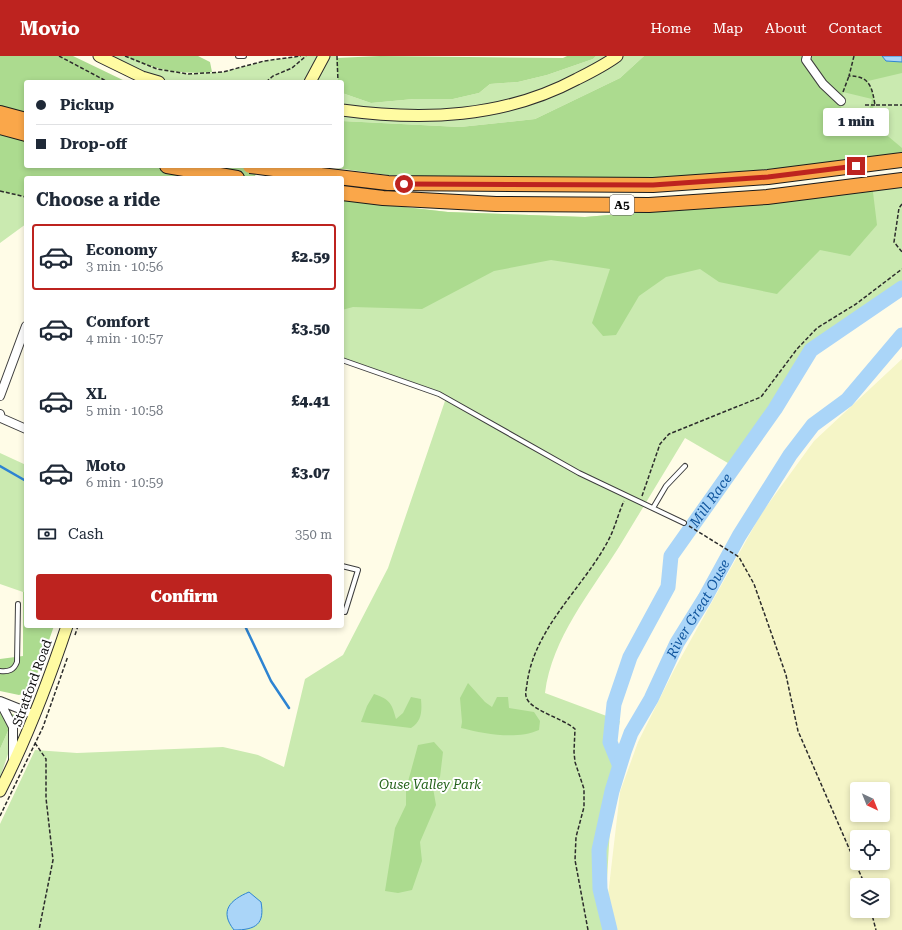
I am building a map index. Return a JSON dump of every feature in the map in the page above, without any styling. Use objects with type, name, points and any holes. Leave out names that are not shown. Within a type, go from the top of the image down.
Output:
[{"type":"highway","points":[[0,113],[24,119]]},
{"type":"highway","points":[[0,127],[24,133]]},
{"type":"highway","name":"A5","points":[[344,178],[388,183],[653,185],[768,177],[902,160]]},
{"type":"highway","points":[[178,168],[224,176]]},
{"type":"highway","name":"A5","points":[[266,168],[329,176]]},
{"type":"highway","name":"A5","points":[[344,193],[383,198],[496,204],[649,205],[767,197],[902,180]]},
{"type":"street","points":[[99,56],[142,77],[152,80]]},
{"type":"street","points":[[311,80],[324,56]]},
{"type":"street","points":[[344,110],[399,116],[448,116],[502,108],[534,98],[567,84],[617,56]]},
{"type":"street","points":[[807,56],[806,60],[823,84],[841,101]]},
{"type":"street","points":[[0,396],[23,347]]},
{"type":"street","points":[[0,414],[1,418],[24,428]]},
{"type":"street","name":"Stratford Road","points":[[0,791],[35,714],[66,628]]},
{"type":"street","points":[[0,702],[35,714]]},
{"type":"street","points":[[0,702],[13,727],[13,765]]},
{"type":"lane","points":[[238,56],[244,56]]},
{"type":"lane","points":[[344,361],[439,394],[579,473],[684,523]]},
{"type":"lane","points":[[653,508],[666,486],[685,466]]},
{"type":"lane","points":[[344,566],[358,570],[345,612]]},
{"type":"lane","points":[[0,671],[11,670],[16,667],[18,604]]},
{"type":"path","points":[[59,56],[104,80]]},
{"type":"path","points":[[124,56],[157,69],[188,74],[223,72],[264,61],[301,56]]},
{"type":"path","points":[[268,80],[273,76],[292,68],[306,56]]},
{"type":"path","points":[[337,56],[338,80]]},
{"type":"path","points":[[841,101],[854,56]]},
{"type":"path","points":[[849,76],[858,76],[868,81],[873,91],[875,105]]},
{"type":"path","points":[[865,106],[902,105]]},
{"type":"path","points":[[0,191],[24,197]]},
{"type":"path","points":[[902,204],[899,208],[894,242],[902,252]]},
{"type":"path","points":[[640,502],[659,447],[669,434],[761,397],[798,349],[817,328],[856,304],[902,269]]},
{"type":"path","points":[[588,930],[575,860],[576,837],[584,807],[584,789],[574,752],[574,729],[568,723],[531,706],[526,696],[528,674],[541,642],[564,604],[608,541],[626,496]]},
{"type":"path","points":[[684,523],[739,557],[754,584],[786,675],[798,731],[862,878]]},
{"type":"path","points":[[24,710],[29,694],[36,686]]},
{"type":"path","points":[[0,816],[35,743],[46,759],[46,798],[53,860],[39,930]]},
{"type":"path","points":[[873,918],[876,930]]},
{"type":"green space","points":[[0,56],[73,56],[123,80],[24,80],[24,168],[259,168],[255,176],[24,176],[24,197],[0,191]]},
{"type":"green space","points":[[99,56],[125,56],[157,69],[188,74],[223,72],[264,61],[301,56],[337,56],[338,80],[154,80]]},
{"type":"green space","points":[[125,56],[198,56],[210,62],[212,72],[189,73],[167,70],[146,65]]},
{"type":"green space","points":[[380,56],[563,58],[567,56],[596,56],[593,59],[547,75],[518,82],[490,84],[479,93],[453,99],[414,99],[371,103],[344,94],[344,80],[338,80],[336,58]]},
{"type":"green space","points":[[596,56],[644,56],[620,78],[535,119],[460,127],[344,121],[344,94],[371,103],[414,99],[453,99],[479,93],[490,84],[518,82],[547,75],[593,59]]},
{"type":"green space","points":[[644,56],[882,56],[886,61],[902,62],[902,73],[868,81],[874,101],[870,121],[902,148],[902,152],[841,162],[679,178],[505,179],[388,175],[336,168],[344,168],[344,121],[460,127],[535,119],[620,78]],"holes":[[[843,92],[872,99],[867,118],[841,110]]]},
{"type":"green space","points":[[807,56],[902,56],[902,152],[841,162],[841,101]]},
{"type":"green space","name":"Ouse Valley Park","points":[[902,182],[902,288],[811,350],[775,409],[733,466],[685,438],[619,547],[574,617],[555,653],[545,693],[620,721],[615,743],[604,930],[0,930],[0,824],[35,750],[77,753],[223,747],[258,755],[284,767],[305,679],[343,655],[388,568],[446,398],[344,361],[344,200],[448,212],[585,217],[680,209]]},
{"type":"green space","points":[[872,184],[877,225],[850,256],[820,250],[777,294],[719,282],[700,269],[666,277],[639,296],[616,335],[603,336],[592,323],[610,269],[551,260],[494,271],[422,309],[353,307],[344,309],[344,200],[448,212],[585,217],[680,209]]},
{"type":"green space","points":[[0,191],[24,197],[24,225],[0,243]]},
{"type":"green space","points":[[902,359],[902,930],[604,930],[620,792],[638,742],[674,670],[761,514],[814,441]]},
{"type":"green space","points":[[0,453],[24,464],[24,591],[23,592],[0,584]]},
{"type":"green space","points":[[24,591],[24,628],[53,628],[31,691],[19,695],[0,691],[0,659],[23,656]]},
{"type":"green space","points":[[468,683],[485,702],[492,707],[497,697],[508,697],[509,708],[534,712],[540,721],[539,730],[520,735],[500,735],[461,728],[460,698]]},
{"type":"green space","points":[[374,694],[384,698],[390,703],[396,719],[403,713],[411,697],[421,699],[421,712],[419,719],[411,728],[361,722],[367,706]]},
{"type":"green space","points":[[0,710],[15,715],[0,749]]},
{"type":"green space","points":[[15,715],[20,718],[0,778],[0,749]]},
{"type":"green space","points":[[434,742],[443,752],[440,777],[433,788],[436,805],[420,842],[422,861],[412,890],[398,893],[385,891],[395,828],[406,805],[406,789],[418,745]]},
{"type":"water","points":[[882,56],[902,56],[902,62],[886,61]]},
{"type":"water","points":[[249,892],[261,902],[262,916],[260,921],[253,927],[242,930],[234,930],[227,917],[227,912],[232,903],[242,895]]},
{"type":"waterway","name":"Mill Race","points":[[619,764],[610,742],[614,704],[630,657],[668,587],[671,556],[775,409],[811,350],[902,288]]},
{"type":"waterway","name":"River Great Ouse","points":[[610,930],[600,889],[599,850],[612,791],[631,733],[651,699],[677,643],[705,598],[739,536],[790,455],[813,425],[847,400],[902,335]]},
{"type":"waterway","points":[[0,466],[24,480]]},
{"type":"waterway","points":[[246,628],[271,681],[289,708]]},
{"type":"route","points":[[404,184],[653,185],[768,177],[856,166]]}]
